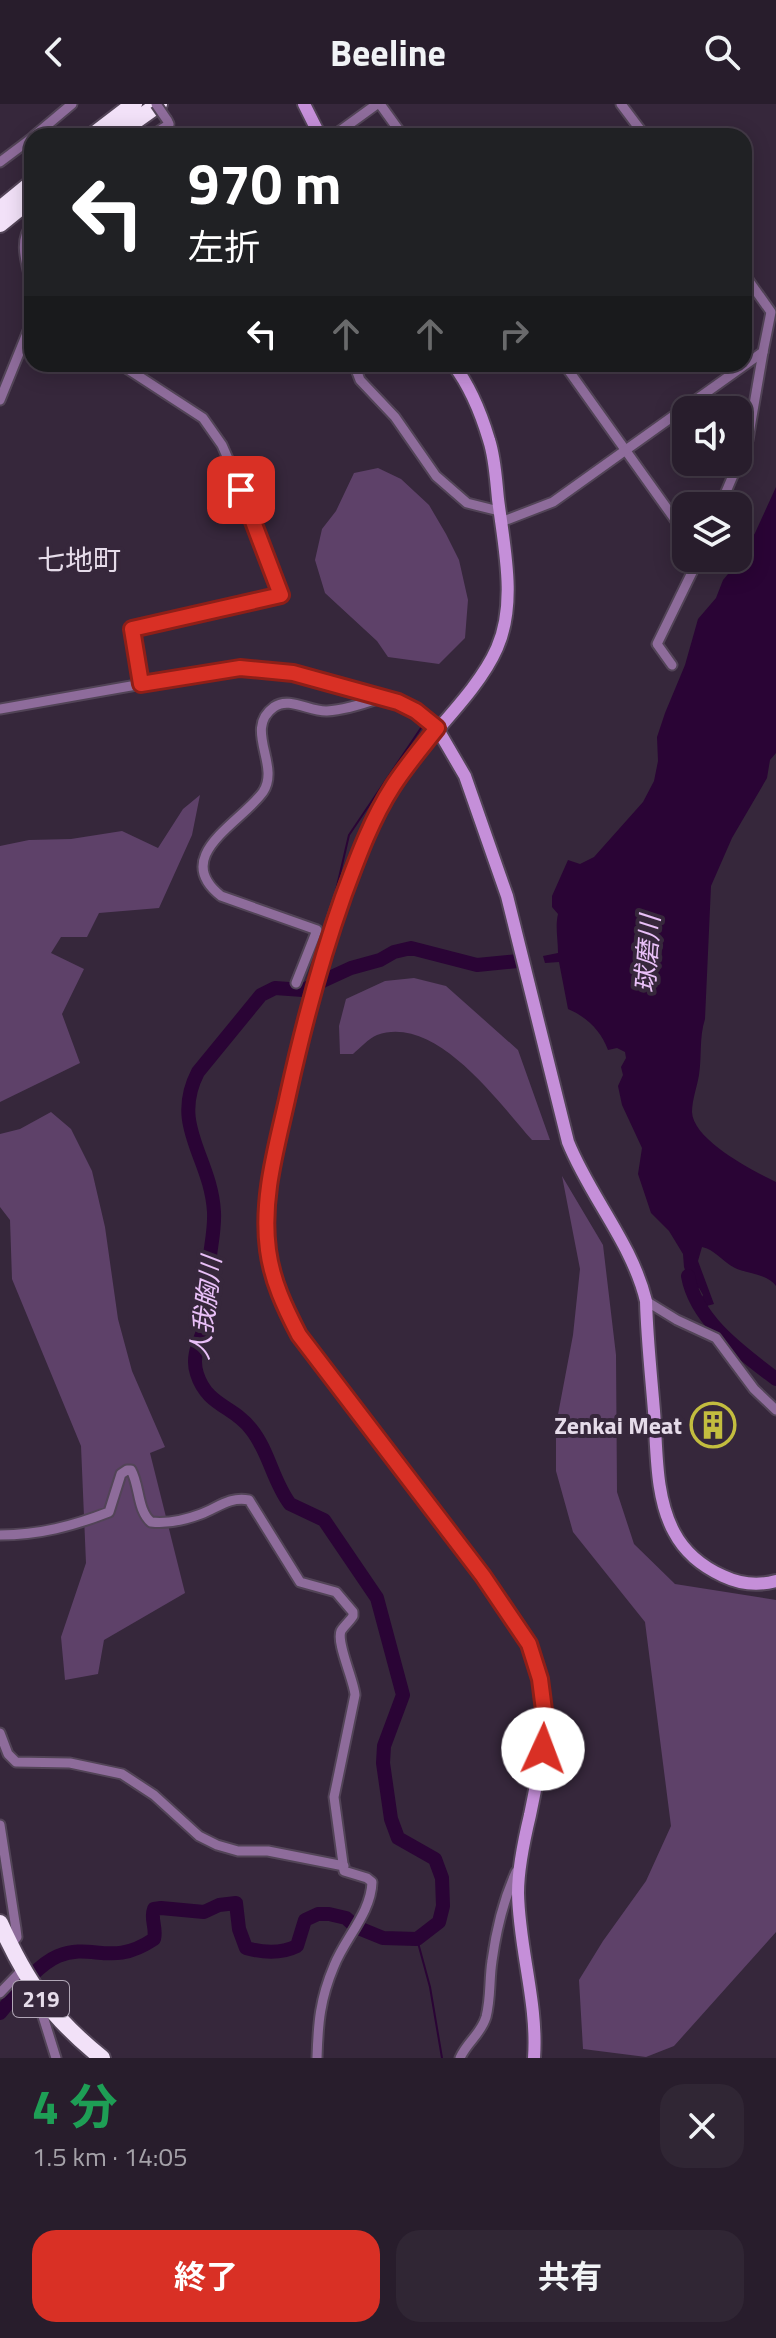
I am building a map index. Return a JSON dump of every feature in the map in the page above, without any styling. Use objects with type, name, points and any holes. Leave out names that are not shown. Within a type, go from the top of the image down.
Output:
[{"type":"highway","points":[[102,128],[134,104]]},
{"type":"highway","points":[[125,128],[158,104]]},
{"type":"highway","points":[[0,209],[24,190]]},
{"type":"highway","points":[[0,224],[24,204]]},
{"type":"highway","name":"219","points":[[0,1923],[40,1998],[76,2037],[102,2058]]},
{"type":"street","points":[[44,128],[72,104]]},
{"type":"street","points":[[158,104],[169,124],[163,128]]},
{"type":"street","points":[[304,104],[316,128]]},
{"type":"street","points":[[344,128],[379,104],[397,128]]},
{"type":"street","points":[[621,104],[639,128]]},
{"type":"street","points":[[0,162],[24,144]]},
{"type":"street","points":[[726,492],[748,440],[771,312],[752,285]]},
{"type":"street","points":[[0,400],[24,341]]},
{"type":"street","points":[[752,360],[763,352]]},
{"type":"street","points":[[132,372],[203,418],[229,461],[281,595],[132,629],[141,684]]},
{"type":"street","points":[[357,372],[360,380],[395,417],[436,476],[467,503],[500,516],[553,502],[735,372]]},
{"type":"street","points":[[458,372],[477,405],[491,443],[508,592],[506,617],[498,647],[483,673],[392,788],[350,878],[303,1026],[270,1178],[266,1214],[268,1252],[278,1293],[299,1335],[483,1576],[529,1644],[540,1679],[545,1718],[543,1749],[518,1890],[520,1936],[534,2022],[534,2058]]},
{"type":"street","points":[[570,372],[672,515]]},
{"type":"street","points":[[672,665],[657,644],[692,572]]},
{"type":"street","points":[[0,709],[240,668],[293,673],[398,702],[416,711],[437,728],[465,776],[507,896],[568,1142],[579,1168],[633,1263],[646,1301],[657,1460],[663,1500],[674,1533],[696,1562],[707,1569],[735,1581],[764,1584],[776,1581]]},
{"type":"street","points":[[296,983],[317,930],[221,896],[203,876],[204,862],[213,841],[248,811],[269,782],[270,769],[261,733],[266,714],[285,702],[325,711],[358,706],[380,698]]},
{"type":"street","points":[[646,1301],[716,1338],[754,1389],[776,1410]]},
{"type":"street","points":[[0,1535],[29,1535],[74,1526],[109,1512],[121,1474],[127,1470],[133,1472],[145,1517],[151,1522],[176,1522],[229,1501],[242,1499],[253,1505],[300,1582],[336,1592],[353,1612],[340,1632],[355,1695],[334,1797],[345,1872],[367,1878],[372,1882],[372,1888],[370,1902],[334,1965],[319,2008],[317,2058]]},
{"type":"street","points":[[0,1733],[8,1754],[16,1762],[70,1763],[122,1774],[154,1795],[199,1836],[217,1845],[238,1851],[268,1851],[344,1866]]},
{"type":"street","points":[[0,1825],[17,1937],[10,1946]]},
{"type":"street","points":[[460,2058],[464,2049],[478,2036],[485,2019],[501,1911],[521,1862]]},
{"type":"street","points":[[0,1993],[23,1969]]},
{"type":"street","points":[[40,1998],[56,2058]]},
{"type":"shaded area","points":[[378,468],[401,479],[429,505],[459,560],[468,600],[465,638],[439,664],[388,657],[377,641],[325,593],[315,560],[322,529],[336,511],[354,473]]},
{"type":"shaded area","points":[[200,795],[192,835],[159,908],[99,913],[87,937],[61,937],[51,953],[84,969],[62,1014],[80,1063],[0,1102],[0,846],[29,840],[71,839],[122,831],[158,848],[183,809]]},
{"type":"shaded area","points":[[414,978],[446,986],[518,1050],[550,1140],[532,1140],[464,1065],[421,1037],[399,1032],[377,1035],[353,1054],[340,1054],[339,1026],[346,999],[385,981]]},
{"type":"shaded area","points":[[51,1112],[71,1129],[92,1171],[105,1227],[118,1319],[132,1371],[165,1447],[150,1453],[185,1593],[104,1640],[98,1674],[65,1680],[61,1637],[86,1563],[81,1446],[12,1279],[10,1220],[0,1207],[0,1134],[20,1129]]},
{"type":"shaded area","points":[[562,1176],[603,1245],[616,1355],[617,1492],[634,1544],[675,1584],[776,1600],[776,1932],[674,2046],[646,2057],[583,2049],[579,1980],[646,1881],[671,1826],[645,1622],[573,1532],[556,1471],[556,1425],[573,1335],[580,1269]]},
{"type":"water","name":"球磨川","points":[[776,487],[776,753],[770,760],[767,778],[732,838],[711,886],[705,1019],[692,1112],[695,1123],[713,1144],[776,1182],[776,1286],[763,1277],[735,1268],[702,1247],[698,1261],[714,1304],[696,1309],[703,1295],[699,1288],[692,1291],[683,1254],[669,1231],[651,1213],[638,1174],[642,1148],[622,1105],[618,1086],[623,1075],[621,1067],[626,1058],[625,1052],[617,1048],[608,1050],[592,1025],[568,1009],[559,962],[545,963],[543,956],[558,953],[558,914],[552,907],[552,896],[568,860],[580,864],[594,857],[643,802],[654,781],[658,761],[657,737],[685,665],[698,619],[716,598],[730,572],[752,572],[752,538]]},
{"type":"waterway","points":[[335,895],[349,835],[421,728]]},
{"type":"waterway","points":[[298,990],[330,913]]},
{"type":"waterway","name":"人我胸川","points":[[0,2013],[34,1973],[58,1956],[70,1952],[126,1952],[154,1939],[154,1909],[204,1912],[219,1905],[236,1903],[239,1929],[246,1948],[266,1952],[297,1946],[305,1920],[318,1914],[346,1918],[356,1927],[383,1938],[417,1939],[439,1922],[443,1906],[442,1878],[435,1859],[398,1838],[391,1819],[383,1763],[384,1746],[403,1695],[377,1598],[324,1520],[290,1504],[251,1429],[207,1393],[197,1374],[195,1357],[209,1309],[214,1212],[188,1109],[198,1072],[261,995],[275,988],[303,990],[351,968],[411,948],[477,965],[518,961]]},
{"type":"waterway","points":[[688,1276],[700,1307],[710,1322],[735,1347],[776,1379]]},
{"type":"waterway","points":[[417,1939],[430,1987],[442,2058]]},
{"type":"place","name":"Zenkai Meat","points":[[713,1425]]},
{"type":"district","name":"七地町","points":[[79,559]]},
{"type":"route","points":[[241,490],[281,595],[132,629],[141,684],[240,668],[293,673],[398,702],[416,711],[437,728],[392,788],[378,813],[350,878],[318,973],[303,1026],[270,1178],[266,1214],[268,1252],[278,1293],[299,1335],[483,1576],[529,1644],[540,1679],[545,1718],[543,1749]]}]
